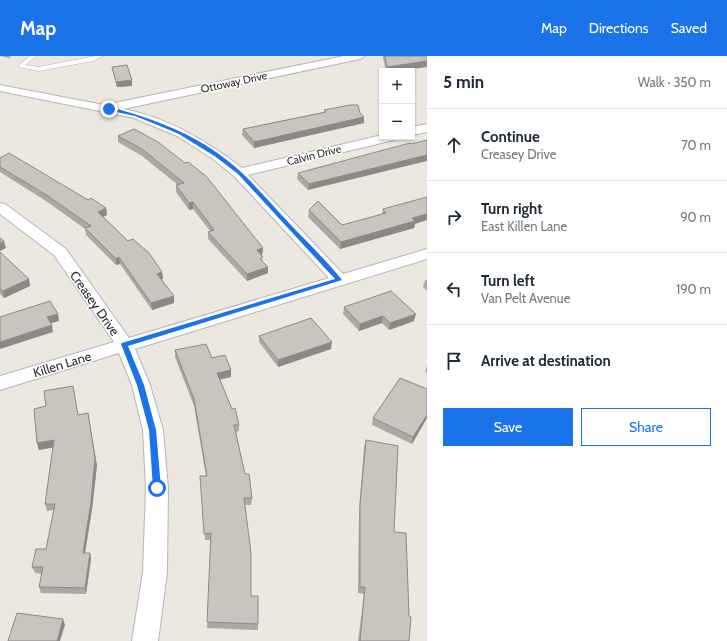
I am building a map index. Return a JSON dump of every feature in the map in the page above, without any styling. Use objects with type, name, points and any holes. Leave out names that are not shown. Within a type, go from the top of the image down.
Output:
[{"type":"street","name":"Ottoway Drive","points":[[109,109],[360,56]]},
{"type":"street","points":[[0,88],[137,115],[181,133],[218,156],[239,173],[339,280]]},
{"type":"street","points":[[415,130],[427,128]]},
{"type":"street","name":"Calvin Drive","points":[[239,173],[379,139]]},
{"type":"street","name":"Creasey Drive","points":[[0,207],[60,252],[124,344],[141,385],[153,430],[157,488],[155,572],[145,641]]},
{"type":"street","name":"Killen Lane","points":[[0,383],[124,344],[427,254]]},
{"type":"lane","points":[[33,56],[21,66],[39,69],[93,59],[100,56]]},
{"type":"building","points":[[385,56],[427,56],[427,61],[387,67]]},
{"type":"building","points":[[127,65],[132,80],[116,82],[112,67]]},
{"type":"building","points":[[358,105],[360,113],[364,117],[254,142],[243,129],[326,112],[324,110]]},
{"type":"building","points":[[134,129],[158,142],[185,163],[188,162],[206,176],[263,248],[257,250],[263,257],[260,259],[268,267],[247,274],[208,232],[214,230],[193,202],[189,203],[176,185],[184,183],[142,149],[118,136]]},
{"type":"building","points":[[427,140],[427,155],[309,184],[298,173],[410,143]]},
{"type":"building","points":[[9,153],[88,200],[91,198],[106,208],[98,212],[128,241],[133,239],[149,253],[162,272],[157,274],[174,296],[151,303],[119,257],[116,259],[85,228],[91,226],[48,196],[0,167],[0,158]]},
{"type":"building","points":[[427,197],[427,214],[412,218],[415,221],[341,242],[309,210],[318,201],[342,225],[386,213],[383,209]]},
{"type":"building","points":[[0,252],[29,279],[3,291],[0,289]]},
{"type":"building","points":[[391,291],[416,314],[390,323],[383,316],[360,324],[344,307]]},
{"type":"building","points":[[50,301],[58,314],[47,317],[52,325],[0,342],[0,317]]},
{"type":"building","points":[[311,318],[332,342],[278,360],[259,336]]},
{"type":"building","points":[[206,344],[212,358],[225,355],[231,370],[217,373],[232,409],[235,408],[239,425],[234,425],[245,474],[249,474],[252,498],[244,498],[251,553],[251,596],[258,596],[258,624],[207,622],[211,533],[204,534],[200,476],[207,476],[194,399],[175,350]]},
{"type":"building","points":[[400,378],[427,389],[427,415],[413,437],[373,418]]},
{"type":"building","points":[[73,386],[78,415],[88,413],[95,458],[91,502],[83,553],[90,553],[85,588],[39,587],[43,567],[32,567],[36,549],[46,549],[55,504],[45,504],[54,440],[37,443],[34,409],[46,406],[44,391]]},
{"type":"building","points":[[366,440],[398,446],[394,532],[406,533],[409,616],[411,617],[409,641],[360,641],[365,587],[360,587],[360,504]]},
{"type":"building","points":[[17,613],[63,619],[57,641],[8,641]]},
{"type":"route","points":[[109,109],[137,115],[181,133],[218,156],[239,173],[339,280],[124,344],[141,385],[153,430],[157,488]]}]
